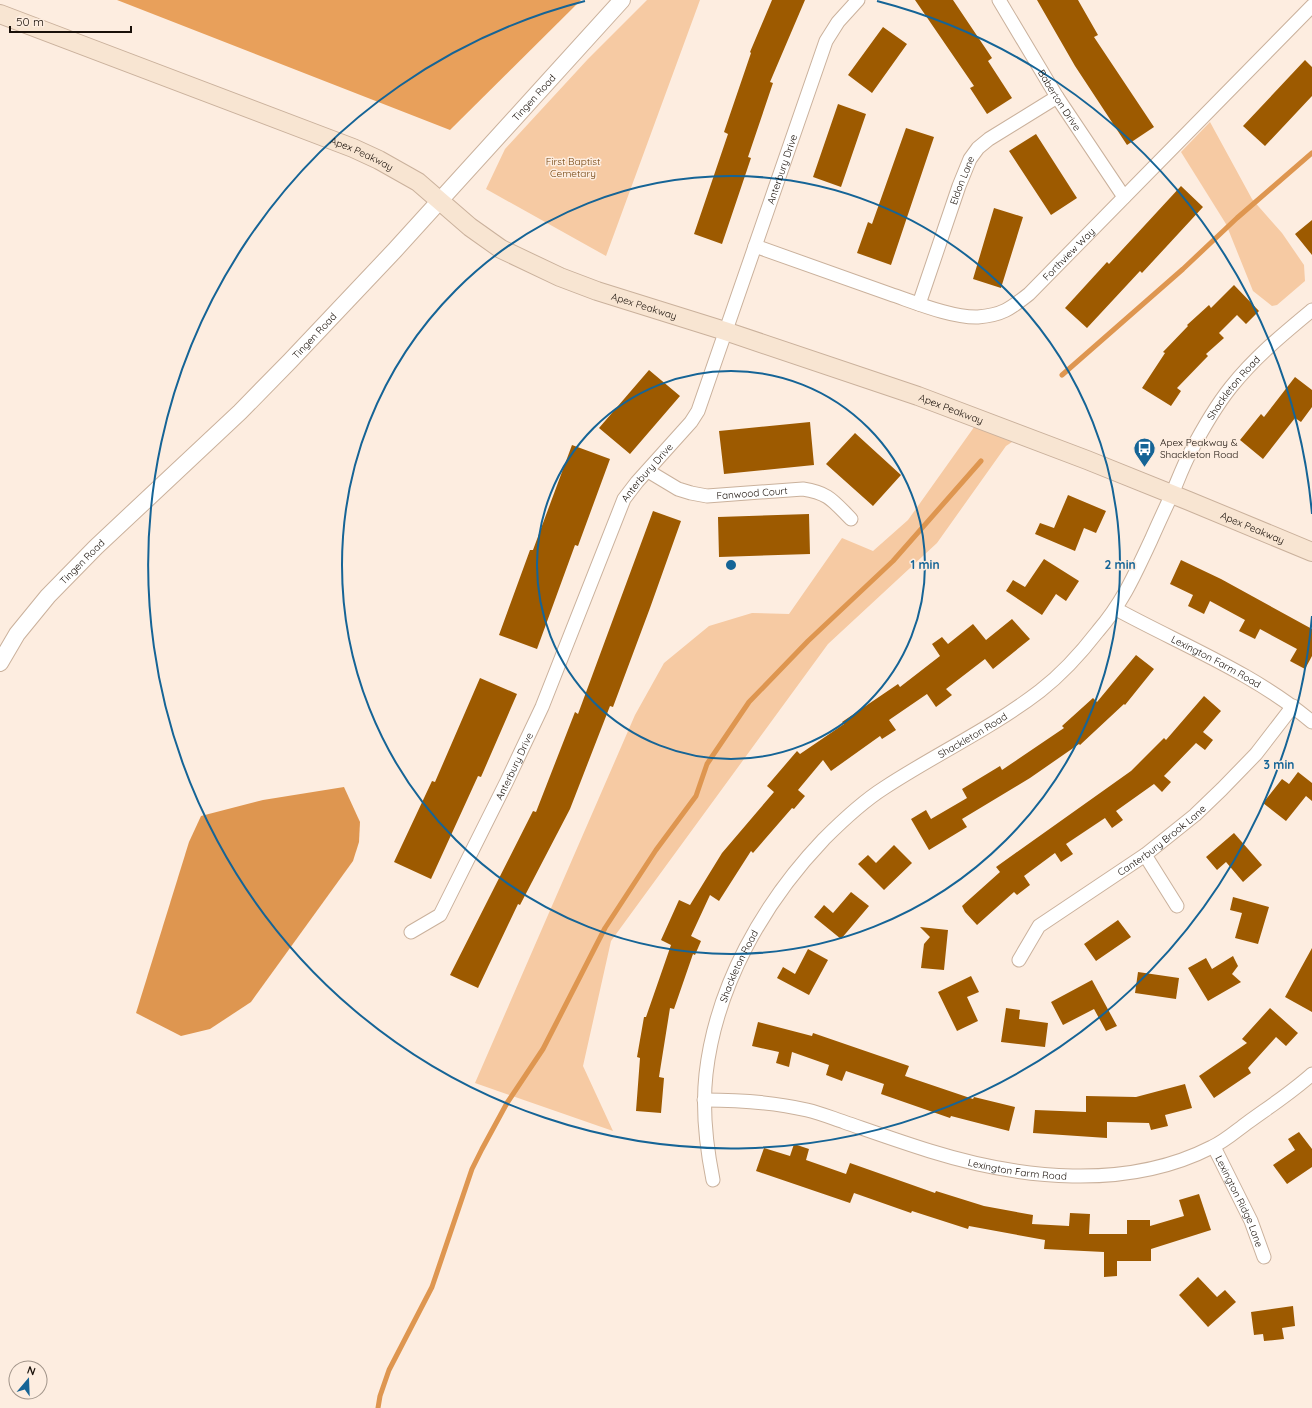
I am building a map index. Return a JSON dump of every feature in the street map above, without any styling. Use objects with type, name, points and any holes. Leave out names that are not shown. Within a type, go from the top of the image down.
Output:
[{"type":"main road","name":"Apex Peakway","points":[[0,14],[353,148],[379,160],[410,178],[440,200],[460,219],[496,245],[553,274],[597,291],[725,331],[918,396],[1072,454],[1312,552]]},
{"type":"street","name":"Tingen Road","points":[[0,663],[17,634],[48,596],[96,547],[240,412],[290,361],[440,200],[622,0]]},
{"type":"street","name":"Anterbury Drive","points":[[411,932],[440,916],[506,784],[542,707],[624,499],[698,412],[826,42],[838,22],[858,0]]},
{"type":"street","name":"Baberton Drive","points":[[999,0],[1057,97],[1124,197]]},
{"type":"street","name":"Forthview Way","points":[[755,246],[919,304],[953,314],[976,317],[994,315],[1009,310],[1029,294],[1312,6]]},
{"type":"street","name":"Eldon Lane","points":[[919,304],[959,186],[970,159],[978,148],[989,139],[1057,97]]},
{"type":"street","name":"Shackleton Road","points":[[713,1180],[706,1146],[704,1100],[709,1053],[714,1029],[721,1005],[734,973],[748,943],[774,900],[814,850],[859,807],[882,789],[1011,712],[1060,674],[1082,651],[1116,609],[1130,585],[1190,454],[1219,403],[1251,364],[1273,342],[1312,310]]},
{"type":"street","name":"Fanwood Court","points":[[648,471],[678,488],[691,493],[706,496],[803,489],[817,491],[828,496],[851,519]]},
{"type":"street","name":"Lexington Farm Road","points":[[1116,609],[1256,682],[1293,706],[1312,722]]},
{"type":"street","name":"Canterbury Brook Lane","points":[[1019,960],[1040,926],[1145,855],[1195,814],[1222,789],[1256,754],[1293,706]]},
{"type":"street","points":[[1145,855],[1177,906]]},
{"type":"street","name":"Lexington Farm Road","points":[[704,1100],[763,1102],[809,1110],[929,1151],[960,1160],[998,1168],[1029,1173],[1093,1176],[1150,1170],[1178,1162],[1214,1147],[1298,1087],[1312,1074]]},
{"type":"street","name":"Lexington Ridge Lane","points":[[1214,1147],[1251,1221],[1264,1257]]},
{"type":"green space","name":"First Baptist Cemetary","points":[[647,0],[700,0],[606,256],[486,189],[505,149],[588,59]]},
{"type":"green space","points":[[1210,122],[1252,199],[1282,233],[1304,265],[1305,281],[1277,305],[1272,306],[1253,291],[1226,224],[1181,152]]},
{"type":"green space","points":[[977,423],[1015,440],[1006,446],[937,543],[828,644],[611,941],[583,1066],[613,1131],[475,1083],[635,715],[664,663],[709,626],[752,613],[789,614],[842,538],[873,551],[908,520]]},
{"type":"shaded area","points":[[117,0],[581,0],[450,130]]},
{"type":"shaded area","points":[[344,787],[360,822],[359,842],[353,861],[251,1002],[210,1029],[181,1036],[136,1013],[189,842],[201,816],[263,800]]},
{"type":"building","points":[[772,0],[805,0],[770,82],[773,83],[748,157],[751,158],[722,244],[694,234],[728,134],[724,132],[751,53],[750,52]]},
{"type":"building","points":[[915,0],[953,0],[992,58],[988,61],[1012,98],[987,114],[970,88],[974,86]]},
{"type":"building","points":[[1037,0],[1078,0],[1098,35],[1094,37],[1154,127],[1127,145],[1075,66]]},
{"type":"building","points":[[883,27],[907,44],[872,93],[848,75]]},
{"type":"building","points":[[1305,60],[1312,67],[1312,96],[1265,146],[1243,126]]},
{"type":"building","points":[[838,104],[866,114],[841,187],[813,177]]},
{"type":"building","points":[[906,128],[934,137],[891,265],[857,253],[868,222],[872,224]]},
{"type":"building","points":[[1036,134],[1077,198],[1051,215],[1009,151]]},
{"type":"building","points":[[1181,186],[1203,207],[1142,273],[1140,271],[1087,328],[1065,308],[1107,262],[1109,264]]},
{"type":"building","points":[[994,208],[1023,217],[1001,288],[973,279]]},
{"type":"building","points":[[1312,220],[1312,255],[1295,234]]},
{"type":"building","points":[[1234,285],[1259,311],[1246,324],[1237,315],[1219,333],[1224,338],[1206,354],[1208,356],[1177,388],[1181,391],[1171,406],[1142,388],[1165,353],[1163,352],[1188,326],[1187,325],[1209,305],[1211,308]]},
{"type":"building","points":[[649,370],[680,396],[630,454],[599,428]]},
{"type":"building","points":[[1295,377],[1312,390],[1312,407],[1301,422],[1295,418],[1263,459],[1240,440],[1261,414],[1264,417]]},
{"type":"building","points":[[810,422],[814,465],[724,474],[719,431]]},
{"type":"building","points":[[855,433],[901,475],[873,506],[826,464]]},
{"type":"building","points":[[572,445],[610,459],[578,546],[575,545],[537,649],[499,635],[530,550],[533,550]]},
{"type":"building","points":[[1068,495],[1106,511],[1096,533],[1084,528],[1075,551],[1035,534],[1040,523],[1054,528]]},
{"type":"building","points":[[653,511],[681,521],[650,608],[613,707],[610,706],[570,809],[520,905],[518,904],[478,988],[450,975],[533,811],[536,812],[575,712],[578,714]]},
{"type":"building","points":[[809,514],[810,554],[719,557],[718,517]]},
{"type":"building","points":[[1044,559],[1079,581],[1066,601],[1056,594],[1042,615],[1006,591],[1013,580],[1025,587]]},
{"type":"building","points":[[1181,560],[1221,579],[1312,629],[1312,656],[1305,669],[1290,661],[1297,649],[1260,629],[1255,639],[1239,631],[1245,620],[1210,601],[1204,614],[1188,606],[1193,595],[1170,584]]},
{"type":"building","points":[[1012,619],[1030,639],[993,669],[985,659],[946,689],[952,695],[936,707],[927,694],[889,720],[896,730],[882,739],[880,736],[831,771],[823,760],[798,790],[805,796],[794,809],[792,808],[753,853],[751,851],[719,901],[710,895],[691,936],[701,941],[695,955],[693,954],[674,1009],[670,1008],[659,1077],[664,1078],[661,1113],[636,1111],[640,1058],[637,1057],[644,1017],[646,1017],[671,945],[661,940],[679,900],[690,905],[722,853],[774,792],[767,786],[797,751],[800,754],[844,724],[842,722],[898,684],[900,687],[940,656],[932,644],[942,637],[948,644],[973,624],[986,640]]},
{"type":"building","points":[[1136,655],[1154,669],[1125,705],[1124,704],[1080,745],[1079,744],[1030,778],[962,819],[967,827],[929,850],[911,819],[926,810],[931,819],[967,798],[962,789],[1000,766],[1002,770],[1064,728],[1062,726],[1093,698],[1097,702]]},
{"type":"building","points":[[480,678],[517,694],[481,777],[478,776],[431,879],[394,862],[432,781],[435,782]]},
{"type":"building","points":[[1204,696],[1221,711],[1203,732],[1213,740],[1205,750],[1196,743],[1164,776],[1171,782],[1162,792],[1154,784],[1116,811],[1123,820],[1112,828],[1105,818],[1066,844],[1073,854],[1061,862],[1055,853],[1024,876],[1030,885],[1017,895],[1014,892],[977,925],[965,912],[962,906],[1000,872],[996,867],[1131,771],[1164,738],[1166,740]]},
{"type":"building","points":[[1298,772],[1312,783],[1312,801],[1306,796],[1286,821],[1263,803],[1282,779],[1289,784]]},
{"type":"building","points":[[1234,833],[1262,865],[1243,882],[1226,862],[1217,870],[1206,857]]},
{"type":"building","points":[[894,845],[912,863],[884,890],[858,864],[868,855],[876,863]]},
{"type":"building","points":[[851,892],[869,906],[841,939],[814,917],[824,905],[833,913]]},
{"type":"building","points":[[1233,897],[1269,907],[1258,944],[1235,938],[1242,913],[1230,910]]},
{"type":"building","points":[[1118,920],[1131,937],[1096,961],[1084,944]]},
{"type":"building","points":[[920,927],[948,930],[944,970],[921,968],[924,944],[930,937]]},
{"type":"building","points":[[1312,948],[1312,1012],[1285,997]]},
{"type":"building","points":[[808,949],[828,960],[809,995],[777,978],[783,967],[795,974]]},
{"type":"building","points":[[1233,956],[1238,966],[1232,974],[1241,982],[1208,1001],[1188,968],[1206,958],[1212,969]]},
{"type":"building","points":[[1138,972],[1179,978],[1176,999],[1135,993]]},
{"type":"building","points":[[971,976],[979,992],[967,997],[978,1021],[957,1031],[938,992]]},
{"type":"building","points":[[1092,980],[1117,1026],[1106,1031],[1094,1009],[1063,1025],[1051,1002]]},
{"type":"building","points":[[1006,1008],[1020,1010],[1019,1019],[1048,1023],[1045,1047],[1001,1042]]},
{"type":"building","points":[[1270,1008],[1298,1033],[1286,1046],[1276,1037],[1248,1068],[1251,1073],[1214,1098],[1199,1076],[1247,1043],[1242,1039]]},
{"type":"building","points":[[758,1022],[812,1036],[813,1033],[909,1066],[905,1076],[973,1099],[974,1097],[1015,1107],[1009,1131],[951,1116],[950,1118],[881,1094],[884,1084],[846,1071],[842,1081],[826,1075],[829,1065],[792,1052],[789,1067],[776,1063],[779,1052],[752,1046]]},
{"type":"building","points":[[1185,1084],[1192,1108],[1165,1115],[1168,1126],[1151,1130],[1149,1123],[1107,1122],[1107,1138],[1033,1133],[1035,1110],[1086,1112],[1086,1096],[1136,1097]]},
{"type":"building","points":[[1299,1132],[1312,1149],[1312,1167],[1287,1184],[1273,1165],[1295,1150],[1288,1139]]},
{"type":"building","points":[[794,1144],[809,1149],[806,1160],[846,1174],[850,1163],[935,1193],[936,1191],[984,1206],[1033,1215],[1032,1224],[1069,1226],[1070,1213],[1090,1214],[1089,1234],[1127,1234],[1127,1220],[1150,1220],[1150,1226],[1184,1216],[1179,1200],[1199,1194],[1211,1230],[1151,1249],[1151,1261],[1117,1261],[1117,1276],[1104,1277],[1104,1252],[1044,1249],[1045,1240],[969,1226],[968,1229],[912,1211],[911,1213],[854,1193],[850,1203],[756,1171],[764,1148],[790,1156]]},
{"type":"building","points":[[1198,1277],[1217,1297],[1225,1290],[1236,1302],[1208,1327],[1179,1295]]},
{"type":"building","points":[[1293,1306],[1295,1326],[1282,1328],[1284,1339],[1264,1341],[1263,1334],[1254,1335],[1251,1312]]},
{"type":"waterway","points":[[1062,375],[1312,153]]},
{"type":"waterway","points":[[378,1408],[380,1396],[389,1370],[432,1287],[472,1169],[482,1149],[507,1103],[543,1049],[605,928],[656,850],[696,796],[707,764],[749,702],[808,641],[893,561],[981,461]]},
{"type":"place","name":"Apex Peakway & Shackleton Road","points":[[1145,468]]}]
